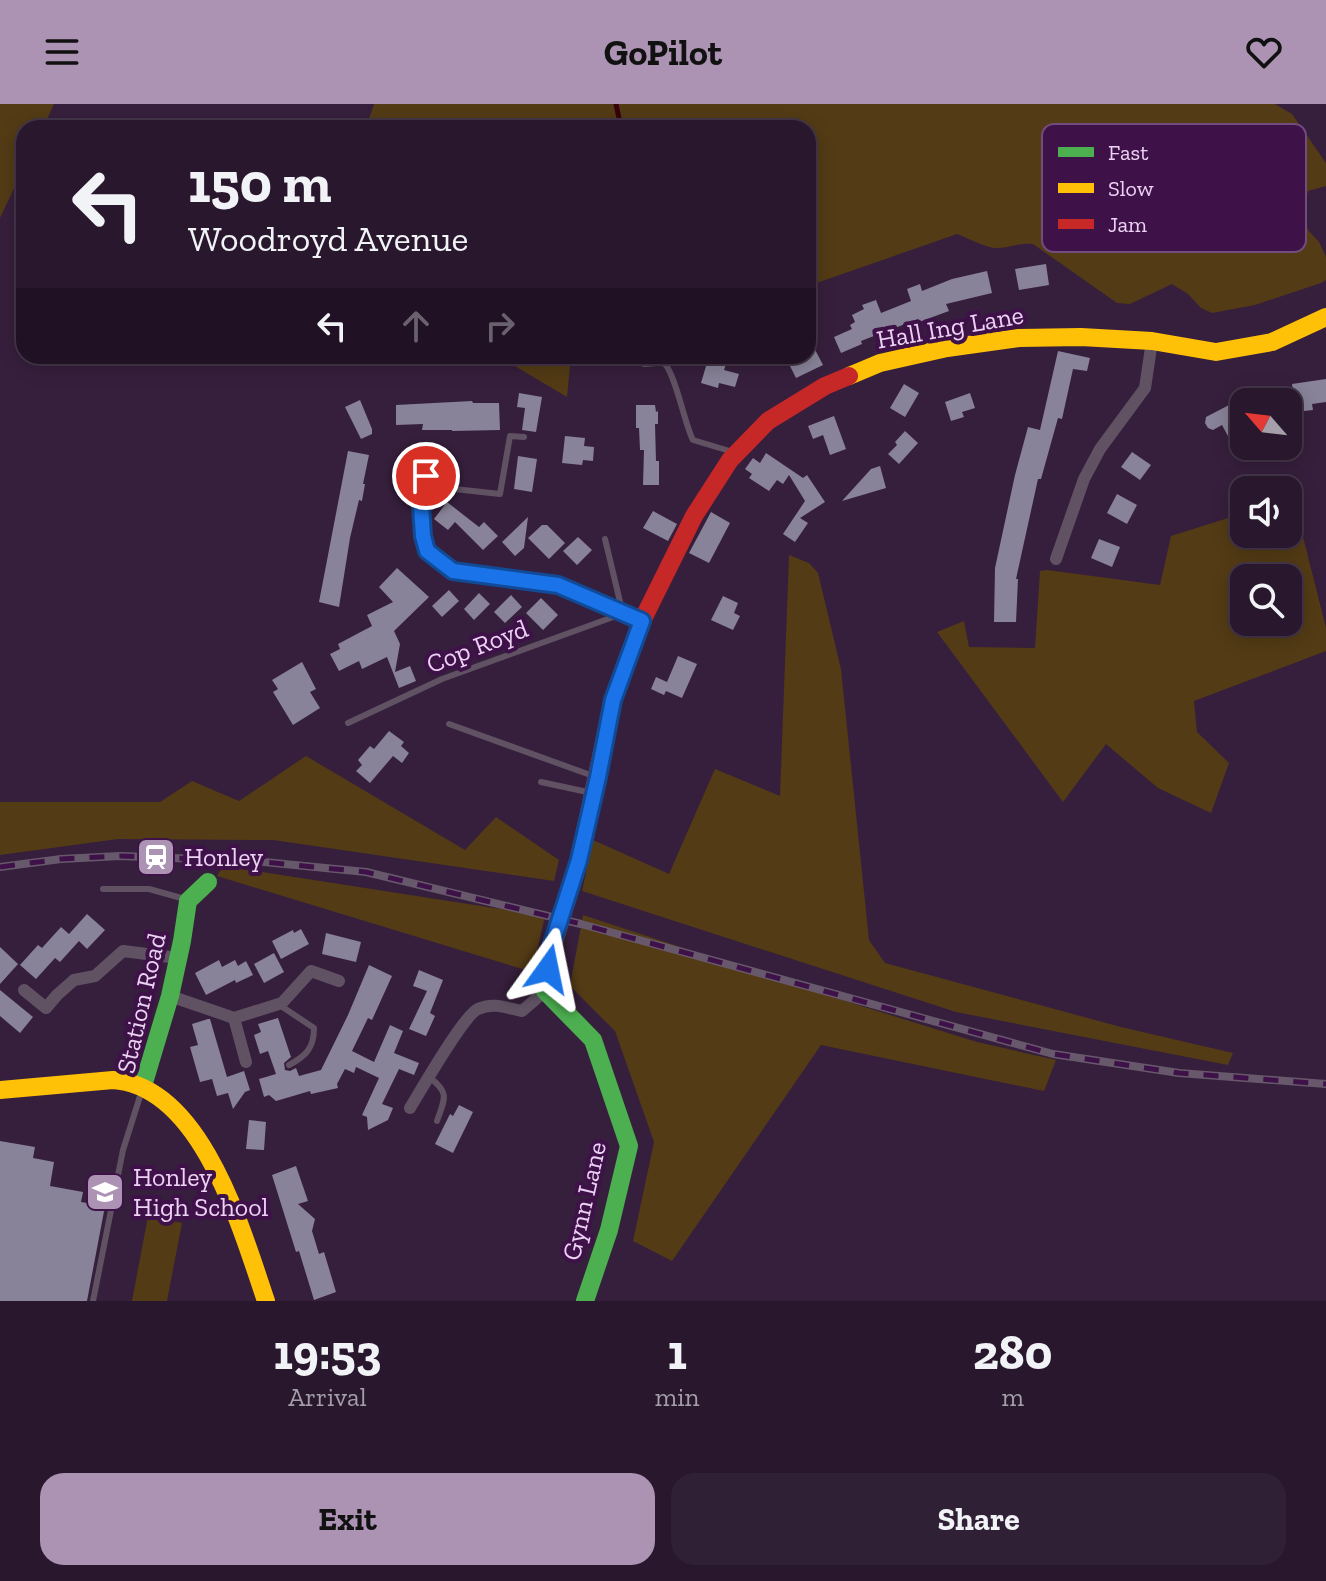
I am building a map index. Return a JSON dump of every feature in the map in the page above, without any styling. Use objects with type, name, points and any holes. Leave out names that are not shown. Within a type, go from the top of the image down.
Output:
[{"type":"street","name":"Hall Ing Lane","points":[[642,621],[694,516],[730,460],[768,421],[825,386],[880,363],[947,348],[1019,338],[1152,341],[1216,352],[1272,342],[1326,317]]},
{"type":"street","points":[[1056,559],[1084,479],[1100,449],[1145,388],[1152,341]]},
{"type":"street","points":[[410,1108],[475,1010],[492,1005],[522,1011],[545,991],[551,947],[579,860],[613,700],[642,621],[558,585],[453,571],[427,551],[421,506],[425,481]]},
{"type":"street","points":[[188,901],[208,882]]},
{"type":"street","name":"Station Road","points":[[188,901],[170,996],[143,1086],[169,1103],[196,1137],[229,1196],[266,1301]]},
{"type":"street","points":[[24,990],[46,1008],[74,980],[95,976],[123,951],[178,958]]},
{"type":"street","points":[[170,996],[234,1018],[278,1004],[311,971],[339,981]]},
{"type":"street","name":"Gynn Lane","points":[[545,991],[593,1040],[629,1146],[609,1230],[585,1301]]},
{"type":"street","points":[[234,1018],[246,1062]]},
{"type":"street","points":[[0,1090],[108,1080],[143,1086]]},
{"type":"lane","points":[[664,364],[676,387],[693,440],[736,454]]},
{"type":"lane","points":[[425,481],[500,494],[510,436],[524,437]]},
{"type":"lane","points":[[605,539],[623,614]]},
{"type":"lane","name":"Cop Royd","points":[[348,723],[442,679],[623,614]]},
{"type":"lane","points":[[449,724],[596,785]]},
{"type":"lane","points":[[541,782],[596,785]]},
{"type":"lane","points":[[103,889],[149,889],[188,901]]},
{"type":"lane","points":[[278,1004],[314,1028],[314,1038],[305,1057],[289,1065]]},
{"type":"lane","points":[[429,1077],[444,1092],[437,1121]]},
{"type":"lane","points":[[93,1301],[123,1150],[143,1086]]},
{"type":"shaded area","points":[[0,104],[54,104],[47,120],[16,120],[16,184],[0,218]]},
{"type":"shaded area","points":[[374,104],[1275,104],[1292,114],[1299,124],[1042,124],[1042,250],[1033,244],[994,248],[957,234],[816,283],[816,120],[369,120]]},
{"type":"shaded area","points":[[1306,134],[1326,163],[1326,186],[1308,191],[1306,199]]},
{"type":"shaded area","points":[[1306,222],[1326,257],[1326,280],[1255,305],[1212,313],[1201,308],[1188,294],[1172,284],[1130,304],[1117,303],[1044,252],[1306,252]]},
{"type":"shaded area","points":[[511,364],[570,364],[567,397]]},
{"type":"shaded area","points":[[1230,517],[1230,548],[1302,548],[1302,533],[1326,628],[1326,651],[1194,701],[1197,732],[1229,763],[1211,813],[1158,788],[1106,744],[1063,802],[937,632],[964,621],[969,647],[1035,648],[1040,571],[1160,585],[1171,536]]},
{"type":"shaded area","points":[[789,555],[809,563],[818,573],[841,669],[869,940],[885,963],[1121,1027],[1233,1053],[1228,1065],[956,1012],[582,891],[593,840],[669,874],[715,769],[780,796]]},
{"type":"shaded area","points":[[306,756],[465,850],[496,817],[559,860],[554,881],[273,840],[118,839],[0,855],[0,802],[160,802],[192,781],[239,801]]},
{"type":"shaded area","points":[[223,866],[545,916],[532,972],[217,876]]},
{"type":"shaded area","points":[[583,915],[977,1042],[1056,1060],[1044,1091],[821,1045],[672,1261],[633,1241],[654,1142],[615,1031],[570,986]]},
{"type":"shaded area","points":[[148,1216],[182,1223],[167,1301],[132,1301]]},
{"type":"building","points":[[1046,264],[1049,285],[1019,290],[1015,269]]},
{"type":"building","points":[[987,271],[992,293],[946,304],[949,311],[919,322],[918,319],[861,341],[862,344],[841,353],[834,337],[852,329],[850,325],[855,322],[852,315],[864,309],[862,305],[876,300],[881,313],[911,301],[907,289],[920,284],[922,291],[952,279]]},
{"type":"building","points":[[816,351],[823,365],[796,378],[789,364],[816,364]]},
{"type":"building","points":[[1058,351],[1090,358],[1087,371],[1073,369],[1062,419],[1058,418],[1041,479],[1038,479],[1016,579],[1016,622],[994,622],[995,568],[1015,475],[1028,427],[1040,430]]},
{"type":"building","points":[[707,364],[726,364],[724,370],[739,374],[735,387],[719,383],[718,388],[701,383]]},
{"type":"building","points":[[1326,379],[1326,402],[1312,404],[1313,410],[1302,411],[1302,388],[1293,388],[1292,384]]},
{"type":"building","points":[[904,384],[919,393],[905,417],[890,408]]},
{"type":"building","points":[[519,393],[542,397],[536,432],[522,430],[525,408],[517,407]]},
{"type":"building","points":[[970,393],[975,408],[962,412],[964,417],[951,421],[945,402]]},
{"type":"building","points":[[360,400],[372,429],[372,434],[361,439],[345,407]]},
{"type":"building","points":[[472,401],[499,403],[500,430],[422,430],[423,424],[396,425],[396,405]]},
{"type":"building","points":[[636,405],[655,405],[658,411],[658,424],[655,424],[659,485],[643,485],[644,450],[640,450],[639,428],[636,428]]},
{"type":"building","points":[[1230,405],[1230,437],[1222,425],[1213,430],[1208,428],[1206,417]]},
{"type":"building","points":[[834,416],[846,449],[830,455],[823,435],[813,439],[808,426]]},
{"type":"building","points":[[905,431],[918,443],[899,464],[888,454]]},
{"type":"building","points":[[565,436],[585,438],[584,446],[594,447],[593,461],[583,460],[582,465],[562,463]]},
{"type":"building","points":[[348,451],[369,455],[362,501],[359,500],[350,538],[339,607],[319,602]]},
{"type":"building","points":[[1132,452],[1151,465],[1140,480],[1121,467]]},
{"type":"building","points":[[766,453],[803,478],[807,475],[825,502],[800,518],[808,523],[795,542],[783,534],[805,501],[789,475],[783,484],[777,480],[769,491],[749,478],[752,474],[745,469],[753,458],[760,463]]},
{"type":"building","points":[[518,456],[537,459],[532,492],[514,489]]},
{"type":"building","points":[[880,466],[886,488],[842,501],[871,469]]},
{"type":"building","points":[[1117,494],[1137,505],[1127,524],[1107,513]]},
{"type":"building","points":[[447,502],[479,527],[484,522],[498,536],[483,550],[455,522],[448,530],[434,519]]},
{"type":"building","points":[[653,511],[677,524],[668,541],[643,528]]},
{"type":"building","points":[[711,512],[730,523],[709,563],[689,553]]},
{"type":"building","points":[[528,517],[524,548],[515,556],[502,542]]},
{"type":"building","points":[[542,525],[547,525],[565,543],[549,559],[528,538]]},
{"type":"building","points":[[578,537],[592,550],[577,565],[563,551]]},
{"type":"building","points":[[1099,539],[1120,547],[1112,567],[1091,558]]},
{"type":"building","points":[[397,568],[429,597],[394,631],[400,644],[395,672],[410,666],[416,681],[399,688],[387,657],[362,669],[359,661],[339,671],[330,654],[340,649],[338,644],[372,626],[367,615],[393,602],[379,587]]},
{"type":"building","points":[[449,590],[459,601],[442,617],[432,606]]},
{"type":"building","points":[[479,593],[490,604],[474,620],[464,609]]},
{"type":"building","points":[[511,595],[522,607],[505,623],[494,612]]},
{"type":"building","points":[[723,596],[738,603],[734,613],[740,616],[733,630],[711,620]]},
{"type":"building","points":[[541,598],[558,615],[543,630],[526,613]]},
{"type":"building","points":[[678,656],[697,664],[682,698],[651,689],[656,677],[667,682]]},
{"type":"building","points":[[302,662],[316,689],[310,692],[320,708],[293,725],[273,692],[278,689],[272,680]]},
{"type":"building","points":[[389,731],[404,742],[401,746],[409,753],[402,763],[393,756],[370,783],[356,771],[362,765],[358,760],[370,746],[374,749]]},
{"type":"building","points":[[87,914],[105,930],[87,949],[79,941],[60,962],[55,958],[36,979],[20,965],[38,945],[42,948],[61,927],[69,934]]},
{"type":"building","points":[[301,929],[309,944],[281,959],[272,941]]},
{"type":"building","points":[[326,933],[361,942],[356,962],[322,954]]},
{"type":"building","points":[[0,947],[18,964],[0,984]]},
{"type":"building","points":[[274,953],[284,972],[264,983],[254,964]]},
{"type":"building","points":[[219,960],[222,967],[235,960],[238,966],[246,961],[253,975],[236,983],[235,980],[206,995],[195,973]]},
{"type":"building","points":[[369,965],[392,976],[372,1020],[368,1018],[352,1051],[374,1062],[390,1025],[403,1031],[394,1053],[419,1063],[414,1075],[399,1069],[382,1104],[393,1108],[388,1120],[368,1130],[367,1117],[362,1115],[379,1078],[356,1067],[354,1073],[345,1069],[338,1088],[311,1094],[310,1091],[276,1101],[269,1095],[264,1097],[259,1079],[276,1074],[268,1051],[260,1054],[254,1035],[261,1032],[258,1024],[278,1018],[291,1057],[284,1063],[285,1070],[296,1068],[299,1076],[321,1070]]},
{"type":"building","points":[[419,970],[443,980],[430,1013],[435,1016],[426,1036],[409,1029],[427,991],[413,986]]},
{"type":"building","points":[[0,990],[33,1017],[20,1033],[0,1016]]},
{"type":"building","points":[[210,1019],[227,1077],[244,1071],[250,1090],[233,1109],[228,1093],[217,1096],[212,1079],[200,1082],[190,1047],[198,1045],[192,1024]]},
{"type":"building","points":[[459,1105],[473,1112],[453,1153],[435,1144],[450,1114],[453,1116]]},
{"type":"building","points":[[249,1120],[266,1122],[264,1150],[246,1149]]},
{"type":"building","points":[[0,1141],[35,1147],[33,1158],[54,1162],[50,1186],[83,1192],[81,1202],[105,1206],[87,1301],[0,1301]]},
{"type":"building","points":[[296,1166],[308,1201],[298,1204],[315,1219],[312,1231],[319,1254],[324,1252],[336,1292],[314,1300],[272,1175]]},
{"type":"waterway","points":[[616,104],[619,120]]},
{"type":"railway","points":[[0,867],[120,856],[253,861],[366,872],[581,924],[1053,1054],[1179,1073],[1326,1084]]},
{"type":"traffic: fast","points":[[143,1086],[170,996],[188,901],[208,882]]},
{"type":"traffic: fast","points":[[550,955],[545,991],[593,1040],[629,1146],[609,1230],[585,1301]]},
{"type":"traffic: slow","points":[[849,376],[880,363],[947,348],[1019,338],[1152,341],[1216,352],[1272,342],[1326,317]]},
{"type":"traffic: slow","points":[[426,476],[421,506],[427,551],[453,571],[558,585],[642,621]]},
{"type":"traffic: slow","points":[[0,1090],[113,1080],[144,1088],[171,1107],[194,1134],[214,1166],[231,1202],[266,1301]]},
{"type":"traffic: jam","points":[[550,955],[579,860],[613,700],[642,621],[694,516],[730,460],[768,421],[825,386],[849,376]]},
{"type":"place","name":"Honley","points":[[156,857]]},
{"type":"place","name":"Honley High School","points":[[105,1192]]},
{"type":"route","points":[[426,476],[421,506],[427,551],[453,571],[558,585],[642,621],[613,700],[579,860],[551,947],[548,969]]}]
